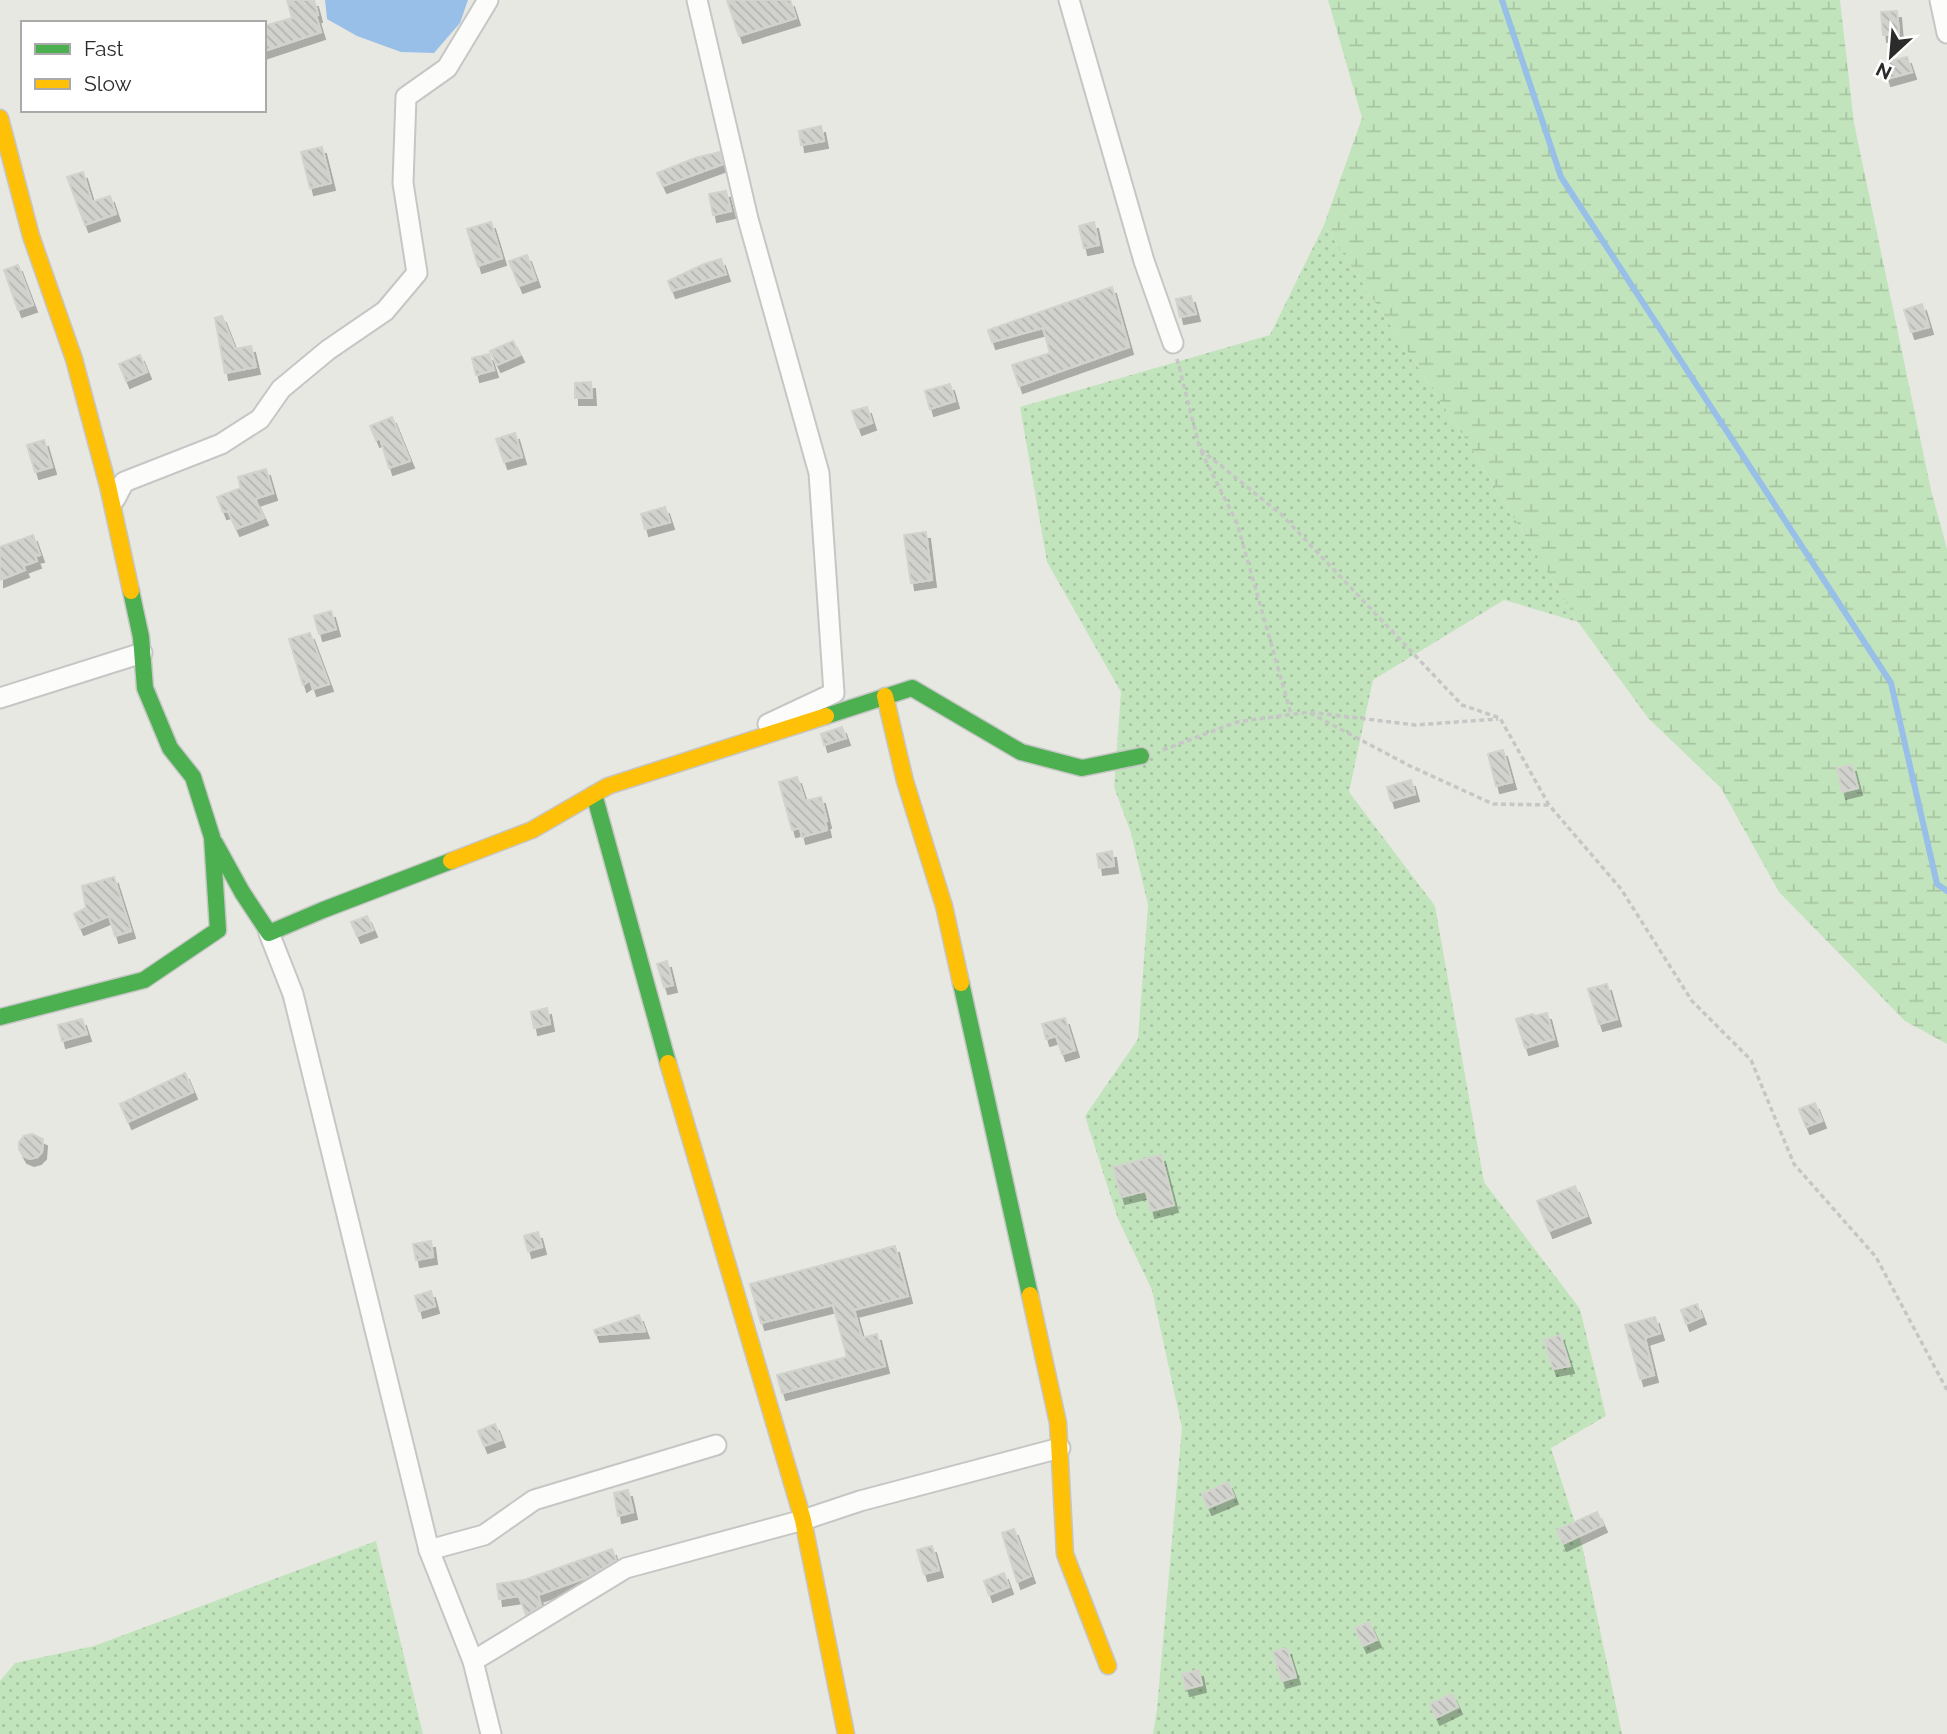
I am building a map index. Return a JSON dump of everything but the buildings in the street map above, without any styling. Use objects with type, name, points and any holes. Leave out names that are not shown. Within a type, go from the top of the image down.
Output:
[{"type":"street","points":[[115,499],[124,482],[221,444],[260,419],[281,389],[328,350],[385,311],[417,273],[403,183],[406,97],[447,68],[488,0]]},
{"type":"street","points":[[558,819],[834,693],[819,473],[748,219],[697,0]]},
{"type":"street","points":[[1069,0],[1144,261],[1173,343]]},
{"type":"street","points":[[1940,0],[1947,33]]},
{"type":"street","points":[[0,118],[30,236],[74,359],[108,486],[141,637],[145,688],[170,748],[193,777],[212,836],[242,892],[269,933],[293,994],[429,1550],[473,1661],[491,1734]]},
{"type":"street","points":[[0,698],[142,653]]},
{"type":"street","points":[[269,933],[532,830],[608,786],[912,688],[1021,752],[1082,768],[1141,756]]},
{"type":"street","points":[[885,696],[905,781],[944,906],[1058,1423],[1065,1554],[1108,1666]]},
{"type":"street","points":[[594,794],[671,1073],[803,1520],[846,1734]]},
{"type":"street","points":[[0,1017],[144,979],[218,930],[212,836]]},
{"type":"street","points":[[429,1550],[484,1535],[534,1500],[716,1445]]},
{"type":"street","points":[[473,1661],[626,1568],[803,1520],[860,1501],[1060,1448]]},
{"type":"path","points":[[1173,343],[1200,449],[1237,523],[1291,715]]},
{"type":"path","points":[[1200,449],[1282,515],[1462,705],[1500,718],[1549,805],[1621,889],[1692,1001],[1751,1060],[1794,1164],[1876,1258],[1947,1390]]},
{"type":"path","points":[[1141,756],[1171,748],[1237,722],[1308,712],[1415,725],[1500,718]]},
{"type":"path","points":[[1308,712],[1410,766],[1493,804],[1549,805]]},
{"type":"green space","points":[[1328,0],[1840,0],[1854,123],[1931,490],[1947,549],[1947,1044],[1905,1021],[1779,892],[1721,788],[1648,718],[1578,622],[1470,446],[1324,225],[1362,118]]},
{"type":"green space","points":[[1324,225],[1470,446],[1578,622],[1504,600],[1373,680],[1349,792],[1435,906],[1484,1182],[1580,1309],[1606,1416],[1551,1448],[1582,1545],[1622,1734],[1153,1734],[1182,1428],[1152,1290],[1118,1219],[1085,1116],[1138,1039],[1148,905],[1131,833],[1114,787],[1121,692],[1047,562],[1020,407],[1270,335]]},
{"type":"green space","points":[[376,1541],[423,1734],[0,1734],[0,1681],[15,1663],[94,1646]]},
{"type":"water","points":[[325,0],[468,0],[460,23],[434,53],[401,52],[357,36],[327,19]]},
{"type":"waterway","points":[[1502,0],[1561,177],[1891,683],[1937,884],[1947,891]]},
{"type":"traffic: fast","points":[[0,1017],[144,980],[218,930],[212,837],[193,777],[170,748],[145,688],[141,637],[131,591]]},
{"type":"traffic: fast","points":[[826,716],[912,688],[1021,752],[1082,768],[1141,756]]},
{"type":"traffic: fast","points":[[594,794],[668,1063]]},
{"type":"traffic: fast","points":[[215,843],[269,933],[451,861]]},
{"type":"traffic: fast","points":[[961,983],[1030,1295]]},
{"type":"traffic: slow","points":[[0,118],[31,236],[74,359],[108,486],[131,591]]},
{"type":"traffic: slow","points":[[885,696],[905,781],[944,906],[961,983]]},
{"type":"traffic: slow","points":[[451,861],[532,830],[608,786],[826,716]]},
{"type":"traffic: slow","points":[[668,1063],[803,1520],[846,1734]]},
{"type":"traffic: slow","points":[[1030,1295],[1058,1423],[1065,1554],[1108,1666]]}]
